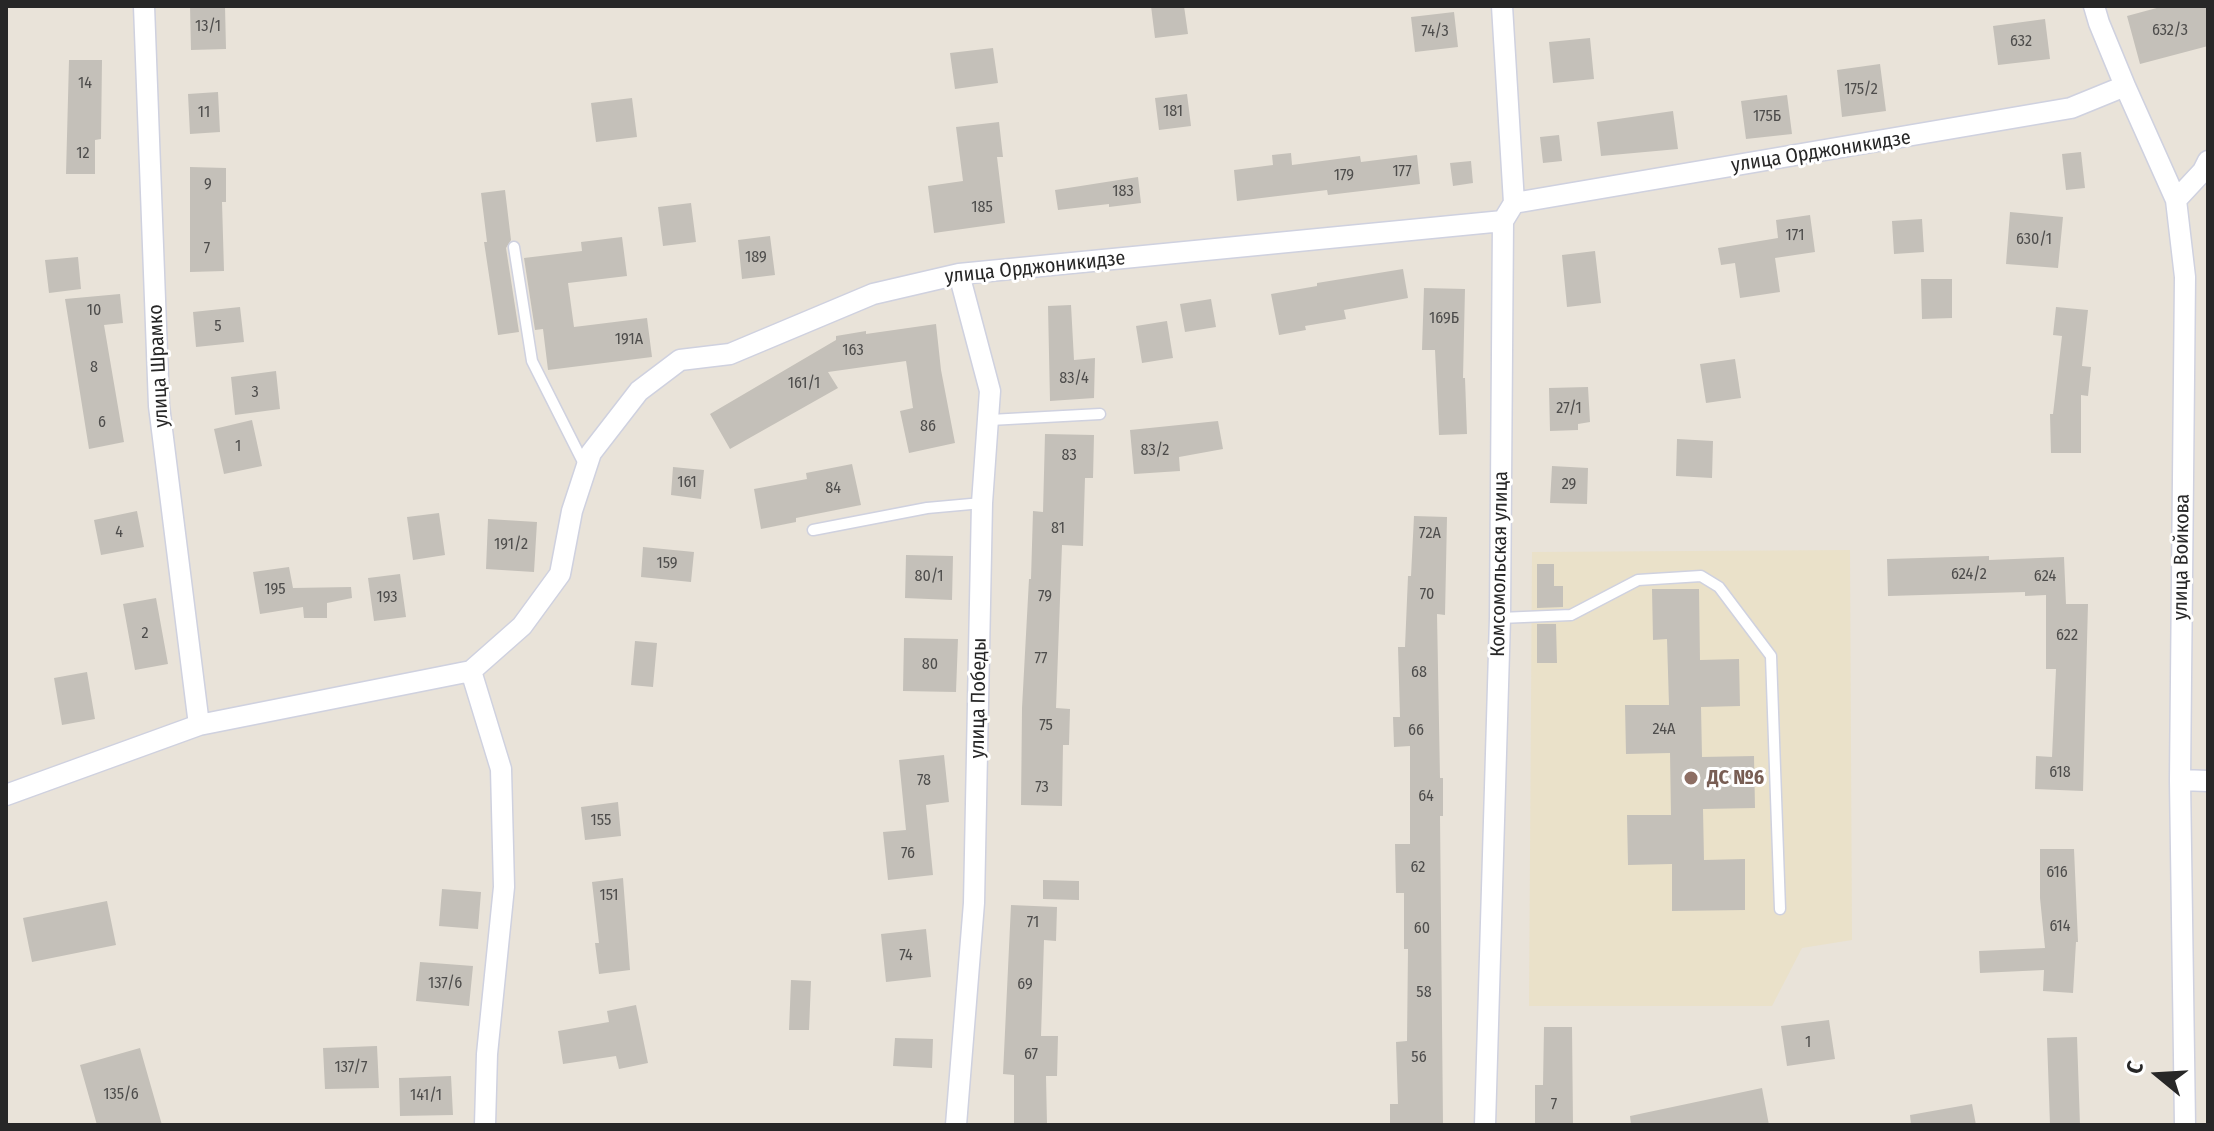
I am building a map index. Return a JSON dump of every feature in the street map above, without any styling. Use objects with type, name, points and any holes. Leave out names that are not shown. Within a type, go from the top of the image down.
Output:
[{"type":"street","name":"улица Шрамко","points":[[144,6],[159,406],[199,725]]},
{"type":"street","points":[[1502,6],[1514,203],[1503,221]]},
{"type":"street","name":"улица Войкова","points":[[2094,6],[2125,86],[2176,200],[2185,277],[2180,780],[2185,1125]]},
{"type":"street","name":"улица Орджоникидзе","points":[[1514,203],[2071,108],[2125,86]]},
{"type":"street","points":[[2176,200],[2203,171],[2208,161]]},
{"type":"street","name":"улица Орджоникидзе","points":[[471,671],[522,626],[560,574],[572,511],[591,453],[639,391],[680,360],[730,354],[873,294],[959,274],[1503,221]]},
{"type":"street","name":"Комсомольская улица","points":[[1485,1125],[1500,618],[1503,221]]},
{"type":"street","name":"улица Победы","points":[[956,1125],[974,903],[982,503],[990,420],[990,391],[959,274]]},
{"type":"street","points":[[6,795],[199,725],[471,671],[501,769],[504,887],[487,1054],[485,1125]]},
{"type":"street","points":[[2180,780],[2208,781]]},
{"type":"lane","points":[[514,247],[532,361],[586,468]]},
{"type":"lane","points":[[990,420],[1100,414]]},
{"type":"lane","points":[[813,530],[927,508],[982,503]]},
{"type":"lane","points":[[1500,618],[1571,615],[1638,580],[1701,576],[1719,587],[1771,656],[1780,909]]},
{"type":"shaded area","name":"ДС №6","points":[[1850,550],[1852,940],[1802,948],[1772,1006],[1529,1006],[1532,552]]},
{"type":"building","points":[[190,6],[225,6],[226,49],[191,50]]},
{"type":"building","points":[[1151,6],[1184,6],[1188,34],[1155,38]]},
{"type":"building","points":[[2164,6],[2208,6],[2208,46],[2140,64],[2127,16]]},
{"type":"building","points":[[1454,12],[1458,47],[1415,52],[1411,17]]},
{"type":"building","points":[[2045,19],[2050,59],[1998,65],[1993,26]]},
{"type":"building","points":[[1590,38],[1594,79],[1553,83],[1549,42]]},
{"type":"building","points":[[993,48],[998,83],[955,89],[950,53]]},
{"type":"building","points":[[69,60],[102,60],[101,139],[95,140],[95,174],[66,174]]},
{"type":"building","points":[[1880,64],[1886,111],[1842,117],[1837,70]]},
{"type":"building","points":[[218,92],[220,132],[190,134],[188,94]]},
{"type":"building","points":[[1187,94],[1191,126],[1159,130],[1155,98]]},
{"type":"building","points":[[1787,95],[1792,134],[1746,139],[1741,101]]},
{"type":"building","points":[[632,98],[637,137],[596,142],[591,103]]},
{"type":"building","points":[[1673,111],[1678,149],[1601,156],[1597,122]]},
{"type":"building","points":[[999,122],[1003,157],[997,157],[1005,223],[934,233],[928,186],[963,181],[956,127]]},
{"type":"building","points":[[1559,135],[1562,161],[1543,163],[1540,137]]},
{"type":"building","points":[[2081,152],[2085,188],[2066,190],[2062,154]]},
{"type":"building","points":[[1291,153],[1292,165],[1360,156],[1361,162],[1417,155],[1420,184],[1328,195],[1327,190],[1237,201],[1234,170],[1273,165],[1272,155]]},
{"type":"building","points":[[1471,161],[1473,183],[1453,186],[1450,163]]},
{"type":"building","points":[[190,167],[226,168],[226,202],[222,202],[224,271],[190,272]]},
{"type":"building","points":[[1138,177],[1141,203],[1058,210],[1055,190]]},
{"type":"building","points":[[505,190],[511,240],[506,248],[519,332],[498,335],[484,242],[487,242],[481,193]]},
{"type":"building","points":[[691,203],[696,242],[663,246],[658,207]]},
{"type":"building","points":[[2010,212],[2063,217],[2058,268],[2006,264]]},
{"type":"building","points":[[1810,215],[1815,252],[1775,258],[1780,292],[1740,298],[1735,263],[1721,265],[1718,248],[1778,238],[1776,220]]},
{"type":"building","points":[[1922,219],[1924,252],[1894,254],[1892,221]]},
{"type":"building","points":[[770,236],[775,275],[742,279],[738,240]]},
{"type":"building","points":[[622,237],[627,276],[568,283],[574,327],[647,318],[652,357],[548,370],[543,329],[535,330],[524,258],[582,251],[581,242]]},
{"type":"building","points":[[1595,251],[1601,303],[1567,307],[1562,255]]},
{"type":"building","points":[[78,257],[81,289],[49,293],[45,260]]},
{"type":"building","points":[[1403,269],[1408,298],[1344,310],[1346,319],[1305,326],[1306,330],[1279,335],[1271,294]]},
{"type":"building","points":[[1921,279],[1952,279],[1952,318],[1922,319]]},
{"type":"building","points":[[1424,288],[1465,289],[1463,378],[1467,434],[1439,435],[1435,350],[1422,350]]},
{"type":"building","points":[[120,294],[123,323],[104,325],[124,442],[89,449],[65,299]]},
{"type":"building","points":[[1211,299],[1216,327],[1185,332],[1180,304]]},
{"type":"building","points":[[1071,305],[1074,360],[1095,358],[1094,398],[1050,401],[1048,306]]},
{"type":"building","points":[[240,307],[244,342],[196,347],[193,312]]},
{"type":"building","points":[[2056,307],[2088,310],[2082,366],[2091,367],[2088,396],[2081,395],[2081,453],[2051,453],[2050,414],[2053,414],[2062,336],[2053,335]]},
{"type":"building","points":[[1167,321],[1173,358],[1142,363],[1136,326]]},
{"type":"building","points":[[936,324],[955,443],[909,453],[900,411],[913,408],[906,361],[828,372],[838,388],[730,449],[710,414],[836,340],[836,336]]},
{"type":"building","points":[[1735,359],[1741,398],[1706,403],[1700,364]]},
{"type":"building","points":[[276,371],[280,409],[235,415],[231,377]]},
{"type":"building","points":[[1588,387],[1590,422],[1578,424],[1578,430],[1550,431],[1549,388]]},
{"type":"building","points":[[252,420],[262,466],[224,474],[214,429]]},
{"type":"building","points":[[1218,421],[1223,449],[1179,457],[1180,471],[1134,474],[1130,430]]},
{"type":"building","points":[[1045,434],[1094,435],[1093,478],[1085,478],[1083,546],[1062,545],[1056,708],[1070,709],[1069,745],[1063,745],[1062,806],[1021,805],[1022,708],[1033,511],[1043,512]]},
{"type":"building","points":[[1677,439],[1713,441],[1712,478],[1676,476]]},
{"type":"building","points":[[852,464],[861,505],[796,518],[796,522],[761,529],[754,489],[807,479],[806,473]]},
{"type":"building","points":[[1552,466],[1588,468],[1587,504],[1550,503]]},
{"type":"building","points":[[673,467],[704,470],[701,499],[671,495]]},
{"type":"building","points":[[137,511],[144,547],[101,555],[94,520]]},
{"type":"building","points":[[439,513],[445,555],[413,560],[407,517]]},
{"type":"building","points":[[1414,516],[1447,517],[1445,615],[1437,614],[1440,778],[1443,778],[1443,816],[1440,816],[1443,1125],[1390,1125],[1390,1104],[1398,1104],[1396,1042],[1407,1041],[1408,949],[1404,949],[1404,893],[1396,893],[1395,844],[1410,844],[1410,746],[1394,747],[1393,717],[1400,717],[1398,647],[1405,647]]},
{"type":"building","points":[[488,519],[537,522],[534,572],[486,569]]},
{"type":"building","points":[[643,547],[694,552],[691,582],[641,577]]},
{"type":"building","points":[[906,555],[953,556],[952,600],[905,598]]},
{"type":"building","points":[[1989,556],[1989,560],[2064,557],[2066,604],[2088,604],[2083,791],[2035,789],[2036,756],[2052,757],[2056,669],[2046,669],[2046,595],[2025,596],[2025,592],[1888,596],[1887,559]]},
{"type":"building","points":[[1537,564],[1554,564],[1554,586],[1563,586],[1563,607],[1537,608]]},
{"type":"building","points":[[289,567],[293,588],[351,587],[352,598],[327,603],[327,618],[304,618],[303,607],[260,614],[253,572]]},
{"type":"building","points":[[400,574],[406,617],[374,621],[368,578]]},
{"type":"building","points":[[1652,589],[1699,589],[1700,660],[1739,659],[1740,706],[1701,707],[1702,757],[1754,756],[1755,808],[1703,809],[1704,860],[1745,859],[1745,910],[1672,911],[1672,864],[1628,865],[1627,815],[1671,815],[1670,753],[1626,754],[1625,705],[1669,705],[1667,639],[1653,640]]},
{"type":"building","points":[[156,598],[168,664],[135,670],[123,604]]},
{"type":"building","points":[[1537,624],[1556,624],[1557,663],[1537,663]]},
{"type":"building","points":[[904,638],[958,639],[956,692],[903,691]]},
{"type":"building","points":[[635,641],[657,643],[653,687],[631,685]]},
{"type":"building","points":[[87,672],[95,719],[62,725],[54,678]]},
{"type":"building","points":[[944,755],[949,802],[926,805],[933,875],[888,880],[883,832],[906,830],[899,760]]},
{"type":"building","points":[[618,802],[621,836],[585,840],[581,807]]},
{"type":"building","points":[[2040,849],[2074,849],[2078,942],[2073,993],[2043,991],[2044,970],[1980,973],[1979,951],[2045,948],[2040,898]]},
{"type":"building","points":[[623,878],[630,970],[599,974],[592,882]]},
{"type":"building","points":[[1043,880],[1079,881],[1079,900],[1043,899]]},
{"type":"building","points":[[442,889],[481,892],[478,929],[439,926]]},
{"type":"building","points":[[107,901],[116,945],[32,962],[23,918]]},
{"type":"building","points":[[1011,905],[1057,907],[1056,941],[1044,940],[1041,1036],[1058,1036],[1057,1076],[1046,1076],[1047,1125],[1014,1125],[1014,1075],[1003,1074]]},
{"type":"building","points":[[926,929],[931,977],[886,982],[881,934]]},
{"type":"building","points":[[420,962],[473,966],[469,1006],[416,1001]]},
{"type":"building","points":[[791,980],[811,981],[809,1030],[789,1030]]},
{"type":"building","points":[[636,1005],[648,1063],[619,1069],[616,1056],[563,1064],[558,1031],[609,1022],[607,1011]]},
{"type":"building","points":[[1829,1020],[1835,1059],[1787,1066],[1781,1026]]},
{"type":"building","points":[[1544,1027],[1572,1027],[1573,1125],[1535,1125],[1535,1085],[1543,1085]]},
{"type":"building","points":[[2077,1037],[2080,1125],[2050,1125],[2047,1038]]},
{"type":"building","points":[[895,1038],[933,1039],[932,1068],[893,1066]]},
{"type":"building","points":[[377,1046],[379,1088],[325,1089],[323,1048]]},
{"type":"building","points":[[140,1048],[162,1125],[97,1125],[80,1065]]},
{"type":"building","points":[[451,1076],[453,1115],[400,1116],[399,1078]]},
{"type":"building","points":[[1762,1088],[1769,1125],[1631,1125],[1630,1116]]},
{"type":"building","points":[[1972,1104],[1976,1125],[1911,1125],[1910,1115]]},
{"type":"place","name":"ДС №6","points":[[1691,778]]}]
